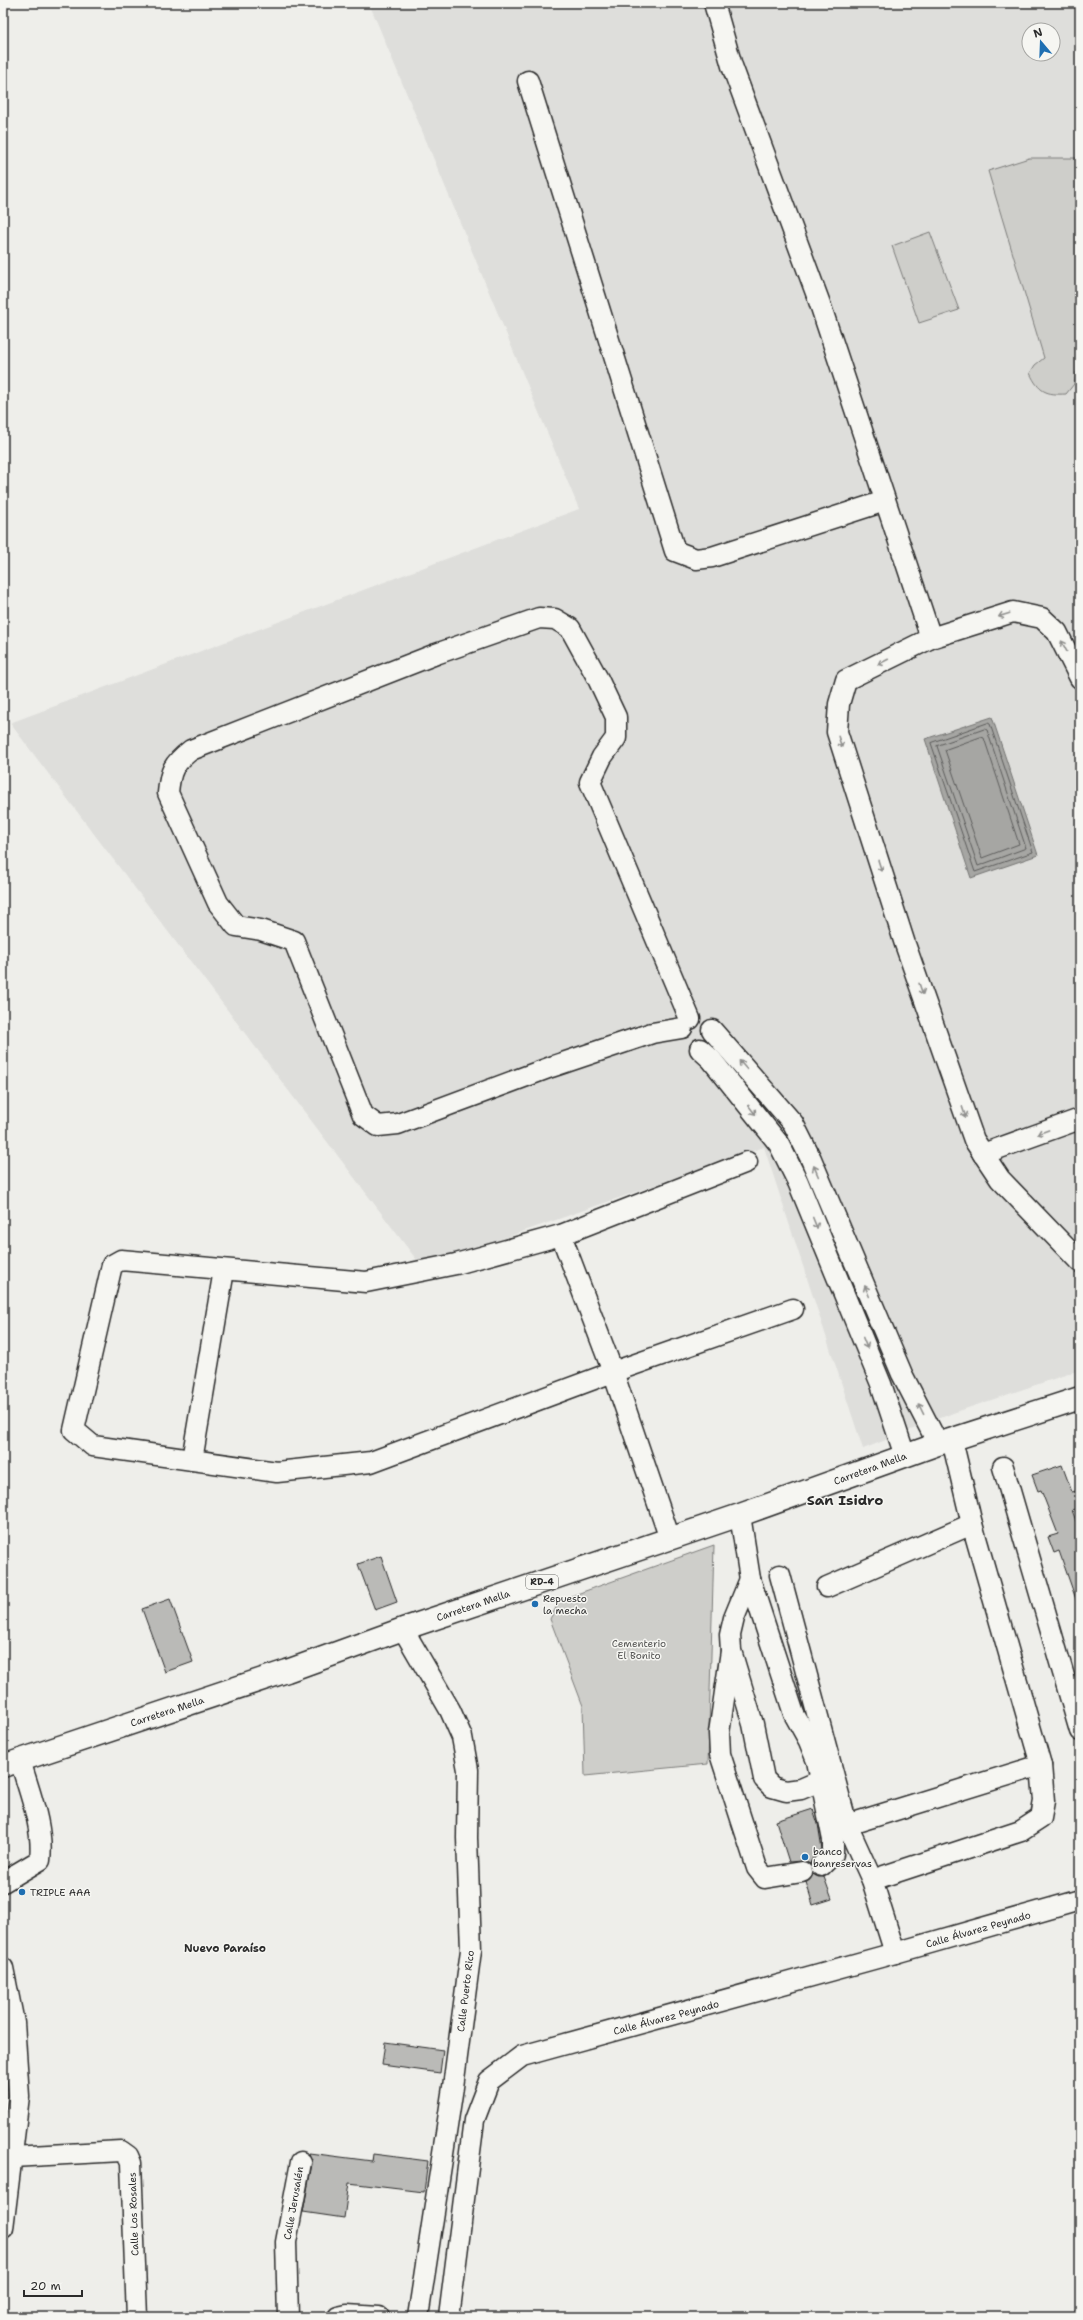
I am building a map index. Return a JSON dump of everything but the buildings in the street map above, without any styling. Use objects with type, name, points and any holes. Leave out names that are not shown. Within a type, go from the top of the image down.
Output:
[{"type":"main road","name":"Carretera Mella","points":[[12,1763],[287,1671],[403,1629],[740,1516],[945,1442],[1080,1398]]},
{"type":"street","points":[[714,3],[732,66],[818,301],[931,638]]},
{"type":"street","points":[[528,81],[675,551],[696,559],[712,557],[885,501]]},
{"type":"street","points":[[1080,678],[1057,632],[1042,618],[1013,612],[931,638],[846,680],[839,704],[837,732],[910,959],[974,1140],[1000,1179],[1080,1262]]},
{"type":"street","points":[[872,1880],[1021,1830],[1041,1818],[1044,1801],[1041,1765],[972,1524],[945,1442],[902,1374],[811,1159],[793,1123],[712,1030],[709,1023],[702,1018],[686,1024],[652,1033],[551,1067],[398,1124],[378,1126],[363,1115],[294,941],[261,930],[236,926],[218,903],[168,793],[169,778],[175,763],[198,747],[436,654],[539,618],[555,619],[570,628],[616,717],[616,738],[602,757],[590,782],[686,1024],[682,1036],[685,1044],[692,1048],[700,1049],[711,1059],[779,1144],[798,1182],[881,1384],[905,1456]]},
{"type":"street","points":[[700,1049],[707,1045],[712,1038],[712,1030]]},
{"type":"street","points":[[983,1154],[1080,1119]]},
{"type":"street","points":[[747,1162],[561,1234],[456,1264],[366,1282],[121,1260],[112,1265],[74,1430],[92,1446],[277,1472],[371,1462],[613,1372],[792,1309]]},
{"type":"street","points":[[561,1234],[613,1372],[670,1539]]},
{"type":"street","points":[[192,1460],[224,1270]]},
{"type":"street","points":[[1003,1467],[1080,1731]]},
{"type":"street","points":[[740,1516],[750,1579],[794,1714],[809,1741],[822,1780],[833,1854],[812,1869],[765,1878],[757,1868],[720,1754],[719,1733],[731,1651],[730,1635],[734,1618],[750,1579]]},
{"type":"street","points":[[827,1587],[972,1524]]},
{"type":"street","points":[[780,1575],[847,1825],[872,1880],[895,1954]]},
{"type":"street","name":"Calle Puerto Rico","points":[[403,1629],[450,1710],[462,1737],[468,1770],[466,1838],[471,1950],[452,2095],[418,2317]]},
{"type":"street","points":[[731,1651],[753,1724],[764,1779],[772,1787],[786,1792],[822,1780]]},
{"type":"street","points":[[3,1882],[40,1860],[42,1846],[39,1829],[12,1763]]},
{"type":"street","points":[[847,1825],[1041,1765]]},
{"type":"street","name":"Calle Álvarez Peynado","points":[[449,2317],[474,2120],[489,2081],[522,2056],[895,1954],[1080,1900]]},
{"type":"street","points":[[3,1968],[14,2023],[19,2096],[3,2228]]},
{"type":"street","name":"Calle Los Rosales","points":[[12,2157],[121,2151],[128,2156],[132,2163],[137,2317]]},
{"type":"street","name":"Calle Jerusalén","points":[[288,2317],[286,2242],[301,2162]]},
{"type":"street","points":[[338,2317],[347,2315],[379,2317]]},
{"type":"shaded area","points":[[369,3],[1080,3],[1080,1370],[953,1413],[863,1449],[764,1147],[422,1267],[10,723],[579,509]]},
{"type":"green space","points":[[1029,158],[1080,158],[1080,370],[1076,372],[1074,384],[1066,394],[1053,394],[1044,391],[1033,379],[1030,373],[1035,365],[1044,358],[988,171]]},
{"type":"green space","points":[[930,232],[959,310],[919,323],[892,246]]},
{"type":"green space","name":"Cementerio El Bonito","points":[[714,1545],[708,1764],[585,1776],[583,1706],[550,1619],[560,1600]]},
{"type":"water","points":[[992,717],[1038,855],[971,878],[925,739]]},
{"type":"place","name":"Repuesto la mecha","points":[[535,1604]]},
{"type":"place","name":"banco banreservas","points":[[805,1857]]},
{"type":"place","name":"TRIPLE AAA","points":[[22,1892]]},
{"type":"district","name":"San Isidro","points":[[845,1500]]},
{"type":"district","name":"Nuevo Paraíso","points":[[225,1948]]}]
